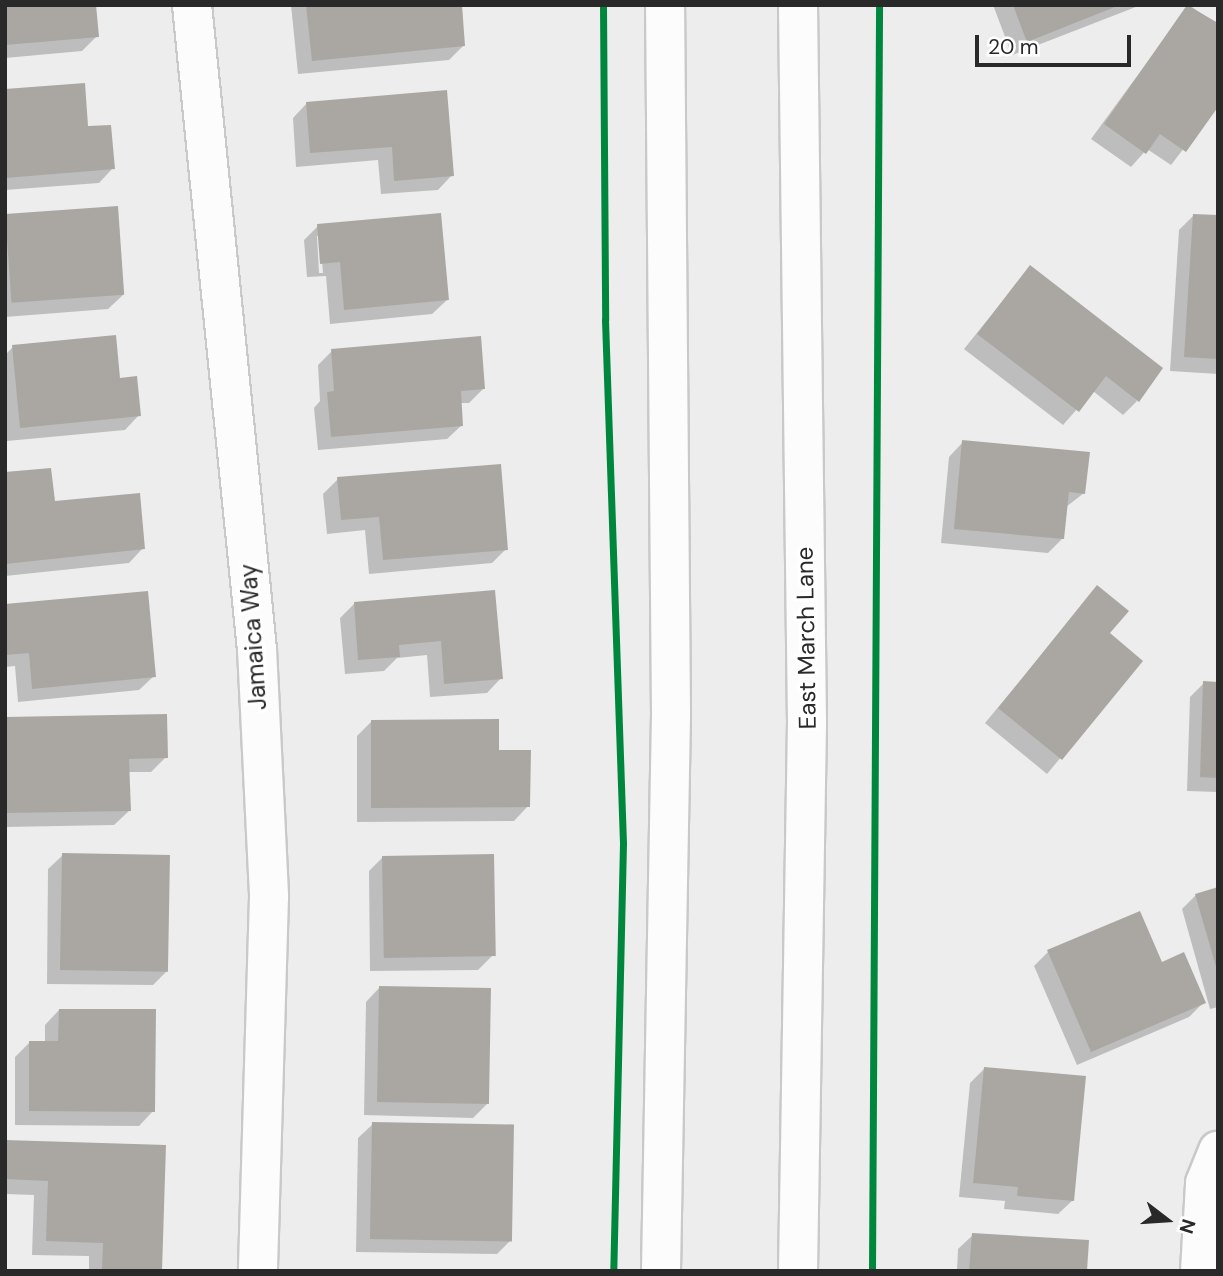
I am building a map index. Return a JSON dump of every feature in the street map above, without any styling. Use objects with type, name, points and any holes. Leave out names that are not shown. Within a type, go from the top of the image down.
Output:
[{"type":"main road","name":"Jamaica Way","points":[[192,5],[257,649],[269,897],[258,1271]]},
{"type":"main road","points":[[661,1271],[671,714],[665,5]]},
{"type":"main road","name":"East March Lane","points":[[798,5],[807,722],[798,1271]]},
{"type":"main road","points":[[1200,1271],[1205,1182],[1218,1150]]},
{"type":"building","points":[[5,5],[96,5],[99,37],[5,45]]},
{"type":"building","points":[[306,5],[462,5],[465,46],[312,61]]},
{"type":"building","points":[[1013,5],[1120,5],[1027,42]]},
{"type":"building","points":[[1187,5],[1218,23],[1218,107],[1186,152],[1160,134],[1146,154],[1104,124]]},
{"type":"building","points":[[85,83],[88,126],[111,125],[115,169],[5,178],[5,89]]},
{"type":"building","points":[[447,90],[454,176],[394,181],[392,147],[310,153],[306,102]]},
{"type":"building","points":[[118,206],[124,295],[11,303],[5,214]]},
{"type":"building","points":[[441,213],[449,300],[344,310],[340,262],[320,264],[317,224]]},
{"type":"building","points":[[1193,214],[1218,215],[1218,359],[1184,357]]},
{"type":"building","points":[[1030,265],[1163,368],[1139,402],[1106,376],[1079,412],[977,334]]},
{"type":"building","points":[[116,335],[120,378],[137,376],[141,416],[20,428],[12,345]]},
{"type":"building","points":[[481,336],[485,389],[461,391],[463,426],[331,437],[327,392],[334,391],[331,349]]},
{"type":"building","points":[[962,440],[1090,452],[1085,494],[1069,492],[1064,539],[954,529]]},
{"type":"building","points":[[501,464],[508,550],[383,560],[379,517],[341,520],[337,477]]},
{"type":"building","points":[[51,468],[55,501],[140,493],[145,549],[5,564],[5,472]]},
{"type":"building","points":[[1097,585],[1129,611],[1110,633],[1143,661],[1062,760],[998,708]]},
{"type":"building","points":[[495,590],[503,679],[444,684],[441,641],[399,645],[400,657],[358,660],[354,602]]},
{"type":"building","points":[[148,591],[156,677],[32,689],[29,653],[5,655],[5,604]]},
{"type":"building","points":[[1203,681],[1218,682],[1218,778],[1200,777]]},
{"type":"building","points":[[167,714],[168,758],[129,759],[131,811],[5,813],[5,717]]},
{"type":"building","points":[[499,719],[499,750],[531,750],[530,807],[371,808],[371,720]]},
{"type":"building","points":[[62,853],[170,855],[168,972],[60,970]]},
{"type":"building","points":[[494,854],[496,956],[384,958],[382,856]]},
{"type":"building","points":[[1218,887],[1218,970],[1217,970],[1195,894]]},
{"type":"building","points":[[1140,911],[1162,962],[1184,952],[1206,1003],[1091,1052],[1047,950]]},
{"type":"building","points":[[379,986],[491,988],[489,1104],[377,1102]]},
{"type":"building","points":[[59,1009],[156,1009],[155,1112],[29,1111],[29,1041],[58,1041]]},
{"type":"building","points":[[984,1067],[1086,1076],[1074,1201],[1017,1196],[1018,1187],[973,1183]]},
{"type":"building","points":[[372,1122],[514,1124],[512,1241],[370,1239]]},
{"type":"building","points":[[5,1140],[166,1145],[162,1271],[102,1269],[103,1243],[46,1241],[48,1181],[5,1179]]},
{"type":"building","points":[[972,1233],[1089,1240],[1087,1271],[969,1271]]},
{"type":"cycle path","points":[[603,5],[605,320],[623,843],[613,1271]]},
{"type":"cycle path","points":[[872,1271],[879,5]]}]
